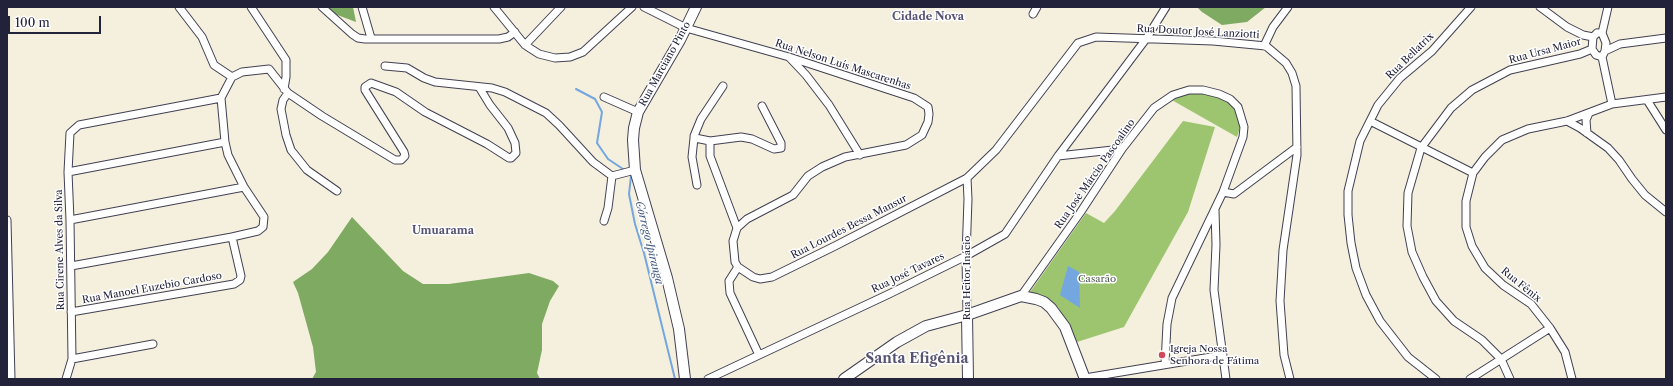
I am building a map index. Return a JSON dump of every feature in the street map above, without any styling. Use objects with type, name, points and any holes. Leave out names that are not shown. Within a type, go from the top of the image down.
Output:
[{"type":"street","points":[[179,7],[204,40],[214,65],[232,77]]},
{"type":"street","points":[[251,7],[286,60],[286,91],[281,110],[286,135],[291,150],[307,170],[337,191]]},
{"type":"street","points":[[322,7],[358,38],[499,39],[508,37],[515,32]]},
{"type":"street","points":[[362,7],[371,38]]},
{"type":"street","points":[[494,7],[525,44],[539,54],[548,57],[570,57],[577,55],[595,42],[632,7]]},
{"type":"street","points":[[525,44],[561,7]]},
{"type":"street","name":"Rua Nelson Luís Mascarenhas","points":[[644,7],[686,28],[789,57],[914,98],[928,107],[930,114],[922,135],[906,144],[845,157],[816,170],[808,176],[793,195],[747,219],[737,228]]},
{"type":"street","name":"Rua Marciano Pinto","points":[[685,379],[679,328],[667,278],[634,170],[633,140],[638,112],[680,40],[696,7]]},
{"type":"street","points":[[1033,14],[1037,7]]},
{"type":"street","name":"Rua José Tavares","points":[[708,379],[966,256],[1005,234],[1058,156],[1146,38],[1166,7]]},
{"type":"street","points":[[1264,46],[1273,27],[1288,7]]},
{"type":"street","name":"Rua Bellatrix","points":[[1436,379],[1408,358],[1380,321],[1366,295],[1356,268],[1351,243],[1348,222],[1348,191],[1360,141],[1378,105],[1400,78],[1432,51],[1471,7]]},
{"type":"street","points":[[1540,7],[1567,27],[1583,35],[1593,37]]},
{"type":"street","points":[[1608,7],[1603,36],[1603,54],[1612,104]]},
{"type":"street","points":[[1592,47],[1593,37],[1597,32],[1620,44]]},
{"type":"street","points":[[1583,35],[1596,55],[1603,54],[1620,44],[1666,38]]},
{"type":"street","name":"Rua Doutor José Lanziotti","points":[[967,178],[996,150],[1078,43],[1096,37],[1213,41],[1264,46],[1286,63],[1292,73],[1296,86],[1297,148],[1283,250],[1280,301],[1284,354],[1290,379]]},
{"type":"street","name":"Rua Ursa Maior","points":[[1510,379],[1501,359],[1482,340],[1454,321],[1436,301],[1412,252],[1407,226],[1408,193],[1421,148],[1451,108],[1472,90],[1510,70],[1580,54],[1592,47]]},
{"type":"street","points":[[789,57],[806,75],[829,106],[860,155]]},
{"type":"street","points":[[385,66],[407,68],[424,78],[435,82],[492,88],[505,92],[546,113],[593,162],[612,176]]},
{"type":"street","points":[[71,266],[232,237],[258,231],[263,227],[264,217],[244,187],[232,165],[225,142],[221,98],[232,77],[242,72],[269,69],[286,91],[322,116],[395,160],[401,160],[404,156],[404,152],[367,95],[365,87],[368,84],[375,84],[396,92],[425,112],[487,144],[509,158],[512,158],[516,153],[515,143],[508,128],[490,105],[479,87]]},
{"type":"street","points":[[697,185],[692,157],[695,130],[723,86]]},
{"type":"street","name":"Rua José Márcio Pascoalino","points":[[1021,296],[1080,213],[1122,149],[1154,108],[1173,95],[1188,90],[1203,90],[1219,94],[1230,99],[1238,107],[1244,127],[1243,137],[1223,192],[1172,298],[1167,324],[1165,364]]},
{"type":"street","name":"Rua Fênix","points":[[1572,379],[1565,352],[1550,328],[1531,304],[1503,285],[1485,268],[1472,246],[1466,227],[1466,200],[1473,173],[1485,157],[1502,140],[1528,129],[1567,121],[1612,104],[1666,96]]},
{"type":"street","name":"Rua Cirene Alves da Silva","points":[[66,379],[72,359],[68,138],[72,129],[79,125],[221,98]]},
{"type":"street","points":[[604,98],[638,112]]},
{"type":"street","points":[[1647,100],[1666,130]]},
{"type":"street","points":[[694,138],[710,141],[741,137],[752,139],[774,149],[781,148],[781,143],[762,106]]},
{"type":"street","points":[[1587,133],[1586,120],[1589,113]]},
{"type":"street","points":[[1370,121],[1473,173]]},
{"type":"street","points":[[1567,121],[1587,133],[1616,156],[1645,195],[1666,212]]},
{"type":"street","points":[[710,141],[710,156],[737,228],[732,241],[733,251],[738,267],[729,281],[730,293],[759,355]]},
{"type":"street","points":[[68,172],[225,142]]},
{"type":"street","points":[[1223,192],[1234,194],[1297,148]]},
{"type":"street","points":[[1058,156],[1122,149]]},
{"type":"street","points":[[612,176],[634,170]]},
{"type":"street","points":[[604,221],[608,208],[612,176]]},
{"type":"street","name":"Rua Heitor Inácio","points":[[967,178],[968,199],[966,256],[968,379]]},
{"type":"street","name":"Rua Lourdes Bessa Mansur","points":[[738,267],[760,279],[772,277],[967,178]]},
{"type":"street","points":[[70,220],[244,187]]},
{"type":"street","points":[[1215,208],[1216,245],[1214,290],[1224,355],[1226,379]]},
{"type":"street","points":[[7,220],[9,370],[11,379]]},
{"type":"street","name":"Rua Manoel Euzebio Cardoso","points":[[71,312],[234,284],[240,280],[241,276],[232,237]]},
{"type":"street","points":[[844,379],[897,342],[920,329],[1021,296],[1044,302],[1052,308],[1065,327],[1085,378],[1224,355]]},
{"type":"street","points":[[1470,379],[1550,328]]},
{"type":"street","points":[[72,359],[153,344]]},
{"type":"green space","points":[[326,7],[353,7],[356,22],[332,13]]},
{"type":"green space","points":[[1197,7],[1266,7],[1247,22],[1222,25]]},
{"type":"green space","points":[[1188,92],[1203,92],[1218,95],[1227,101],[1235,109],[1239,118],[1240,127],[1237,137],[1170,99]]},
{"type":"green space","name":"Casarão","points":[[1183,121],[1215,127],[1188,212],[1124,327],[1077,342],[1058,307],[1030,292],[1086,213],[1104,223],[1115,211]]},
{"type":"green space","points":[[352,217],[403,271],[423,284],[449,284],[529,273],[553,281],[559,286],[550,301],[542,324],[542,350],[537,373],[540,379],[312,379],[316,372],[313,347],[298,293],[293,282],[312,269],[328,252]]},
{"type":"water","points":[[1068,266],[1079,272],[1080,308],[1060,295]]},
{"type":"waterway","name":"Córrego Ipiranga","points":[[576,89],[595,99],[602,112],[597,143],[608,159],[626,171]]},
{"type":"waterway","name":"Córrego Ipiranga","points":[[629,174],[631,176],[629,194],[635,224],[644,253],[675,379]]},
{"type":"place","name":"Igreja Nossa Senhora de Fátima","points":[[1162,355]]},
{"type":"district","name":"Cidade Nova","points":[[928,17]]},
{"type":"district","name":"Umuarama","points":[[443,231]]},
{"type":"district","name":"Santa Efigênia","points":[[917,359]]}]
